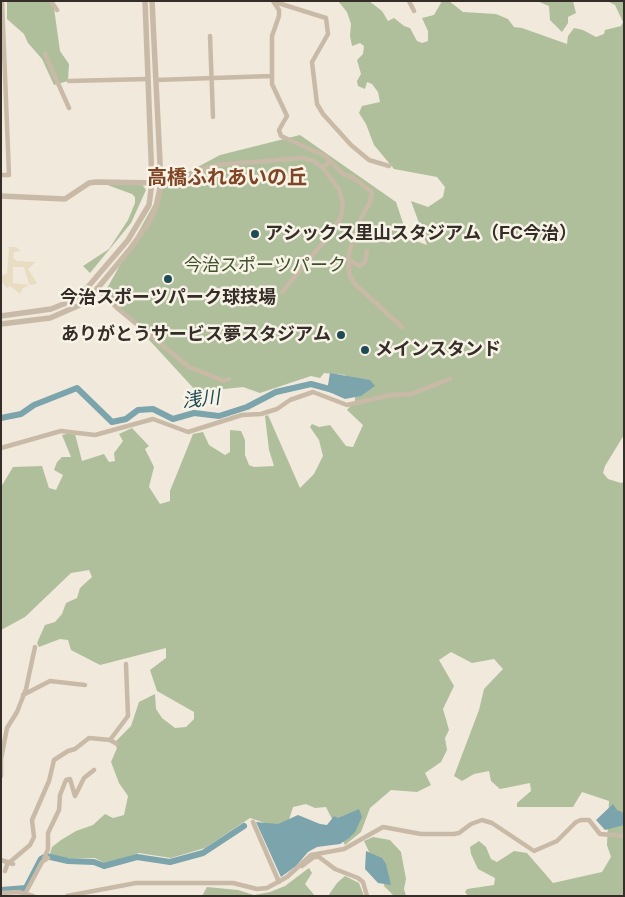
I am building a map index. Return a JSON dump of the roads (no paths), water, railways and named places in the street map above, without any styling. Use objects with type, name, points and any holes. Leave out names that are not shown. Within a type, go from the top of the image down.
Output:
[{"type":"street","points":[[1,175],[9,175],[2,1]]},
{"type":"street","points":[[51,1],[57,10]]},
{"type":"street","points":[[1,316],[51,308],[71,301],[87,288],[128,240],[142,220],[149,205],[152,182],[145,1]]},
{"type":"street","points":[[1,324],[41,320],[64,313],[80,304],[98,288],[148,224],[156,207],[161,183],[152,1]]},
{"type":"street","points":[[409,1],[414,10]]},
{"type":"street","points":[[274,2],[279,16],[272,36],[271,76],[275,94],[286,112],[279,130],[281,136],[286,140],[315,150],[343,174],[364,185],[372,192],[373,196],[359,222],[348,256],[349,274],[355,284],[402,327]]},
{"type":"street","points":[[274,2],[326,18],[328,34],[312,62],[317,104],[323,114],[351,145],[369,160],[389,166]]},
{"type":"street","points":[[210,36],[214,117]]},
{"type":"street","points":[[45,54],[68,108]]},
{"type":"street","points":[[156,80],[271,76]]},
{"type":"street","points":[[70,81],[148,79]]},
{"type":"street","points":[[1,196],[65,199],[89,183],[175,183],[205,168],[217,165],[302,158],[314,161],[323,168],[339,189],[343,204],[341,216],[332,232],[282,292]]},
{"type":"street","points":[[323,168],[330,161]]},
{"type":"street","points":[[349,260],[360,266],[365,262],[367,251]]},
{"type":"street","points":[[98,288],[117,308],[189,366],[224,381],[229,379]]},
{"type":"street","points":[[1,448],[61,431],[94,435],[153,419],[188,432],[242,415],[261,414],[277,409],[290,400],[313,392],[347,406],[384,396],[411,394],[450,379]]},
{"type":"street","points":[[1,776],[1,759],[7,728],[17,712],[23,695],[35,647]]},
{"type":"street","points":[[110,740],[128,716],[126,664]]},
{"type":"street","points":[[23,695],[50,681],[85,685]]},
{"type":"street","points":[[1,726],[7,728]]},
{"type":"street","points":[[5,871],[10,863],[30,845],[34,838],[32,820],[49,781],[54,760],[75,749],[88,738],[110,740],[117,744]]},
{"type":"street","points":[[25,894],[45,858],[48,849],[48,833],[58,810],[60,794],[66,780],[70,778],[75,796],[84,778],[94,770]]},
{"type":"street","points":[[300,866],[311,854],[344,849],[383,827],[421,834],[454,834],[470,824],[482,820],[492,823],[534,851],[557,841],[576,822],[581,820],[589,820],[600,834],[624,836]]},
{"type":"street","points":[[253,822],[279,882]]},
{"type":"street","points":[[67,896],[136,883],[238,884],[257,889],[279,882],[314,857],[320,857],[335,869],[358,878],[363,882],[368,896]]},
{"type":"street","points":[[1,860],[10,863]]},
{"type":"street","points":[[105,889],[106,896]]},
{"type":"street","points":[[1,893],[33,896]]},
{"type":"water","points":[[330,373],[370,380],[375,386],[361,396],[345,399],[327,391]]},
{"type":"water","points":[[613,804],[617,810],[624,813],[624,825],[605,830],[596,820]]},
{"type":"water","points":[[359,809],[362,817],[355,832],[349,838],[340,844],[317,847],[308,852],[296,866],[281,877],[256,822],[278,824],[298,815],[327,825],[334,816],[338,818]]},
{"type":"water","points":[[366,851],[382,858],[386,864],[391,885],[378,883],[365,869]]},
{"type":"waterway","name":"浅川","points":[[1,418],[21,414],[34,405],[77,388],[112,422],[126,419],[138,410],[153,409],[173,419],[194,413],[219,416],[247,407],[276,392],[311,384],[333,390]]},
{"type":"waterway","points":[[1,890],[26,888],[41,859],[46,856],[68,861],[94,862],[104,866],[137,857],[170,862],[203,853],[244,826]]},
{"type":"place","name":"アシックス里山スタジアム（FC今治）","points":[[255,234]]},
{"type":"place","name":"今治スポーツパーク球技場","points":[[168,279]]},
{"type":"place","name":"ありがとうサービス夢スタジアム","points":[[341,335]]},
{"type":"place","name":"メインスタンド","points":[[365,350]]},
{"type":"district","name":"高橋ふれあいの丘","points":[[227,178]]},
{"type":"park label","name":"今治スポーツパーク","points":[[265,266]]}]
